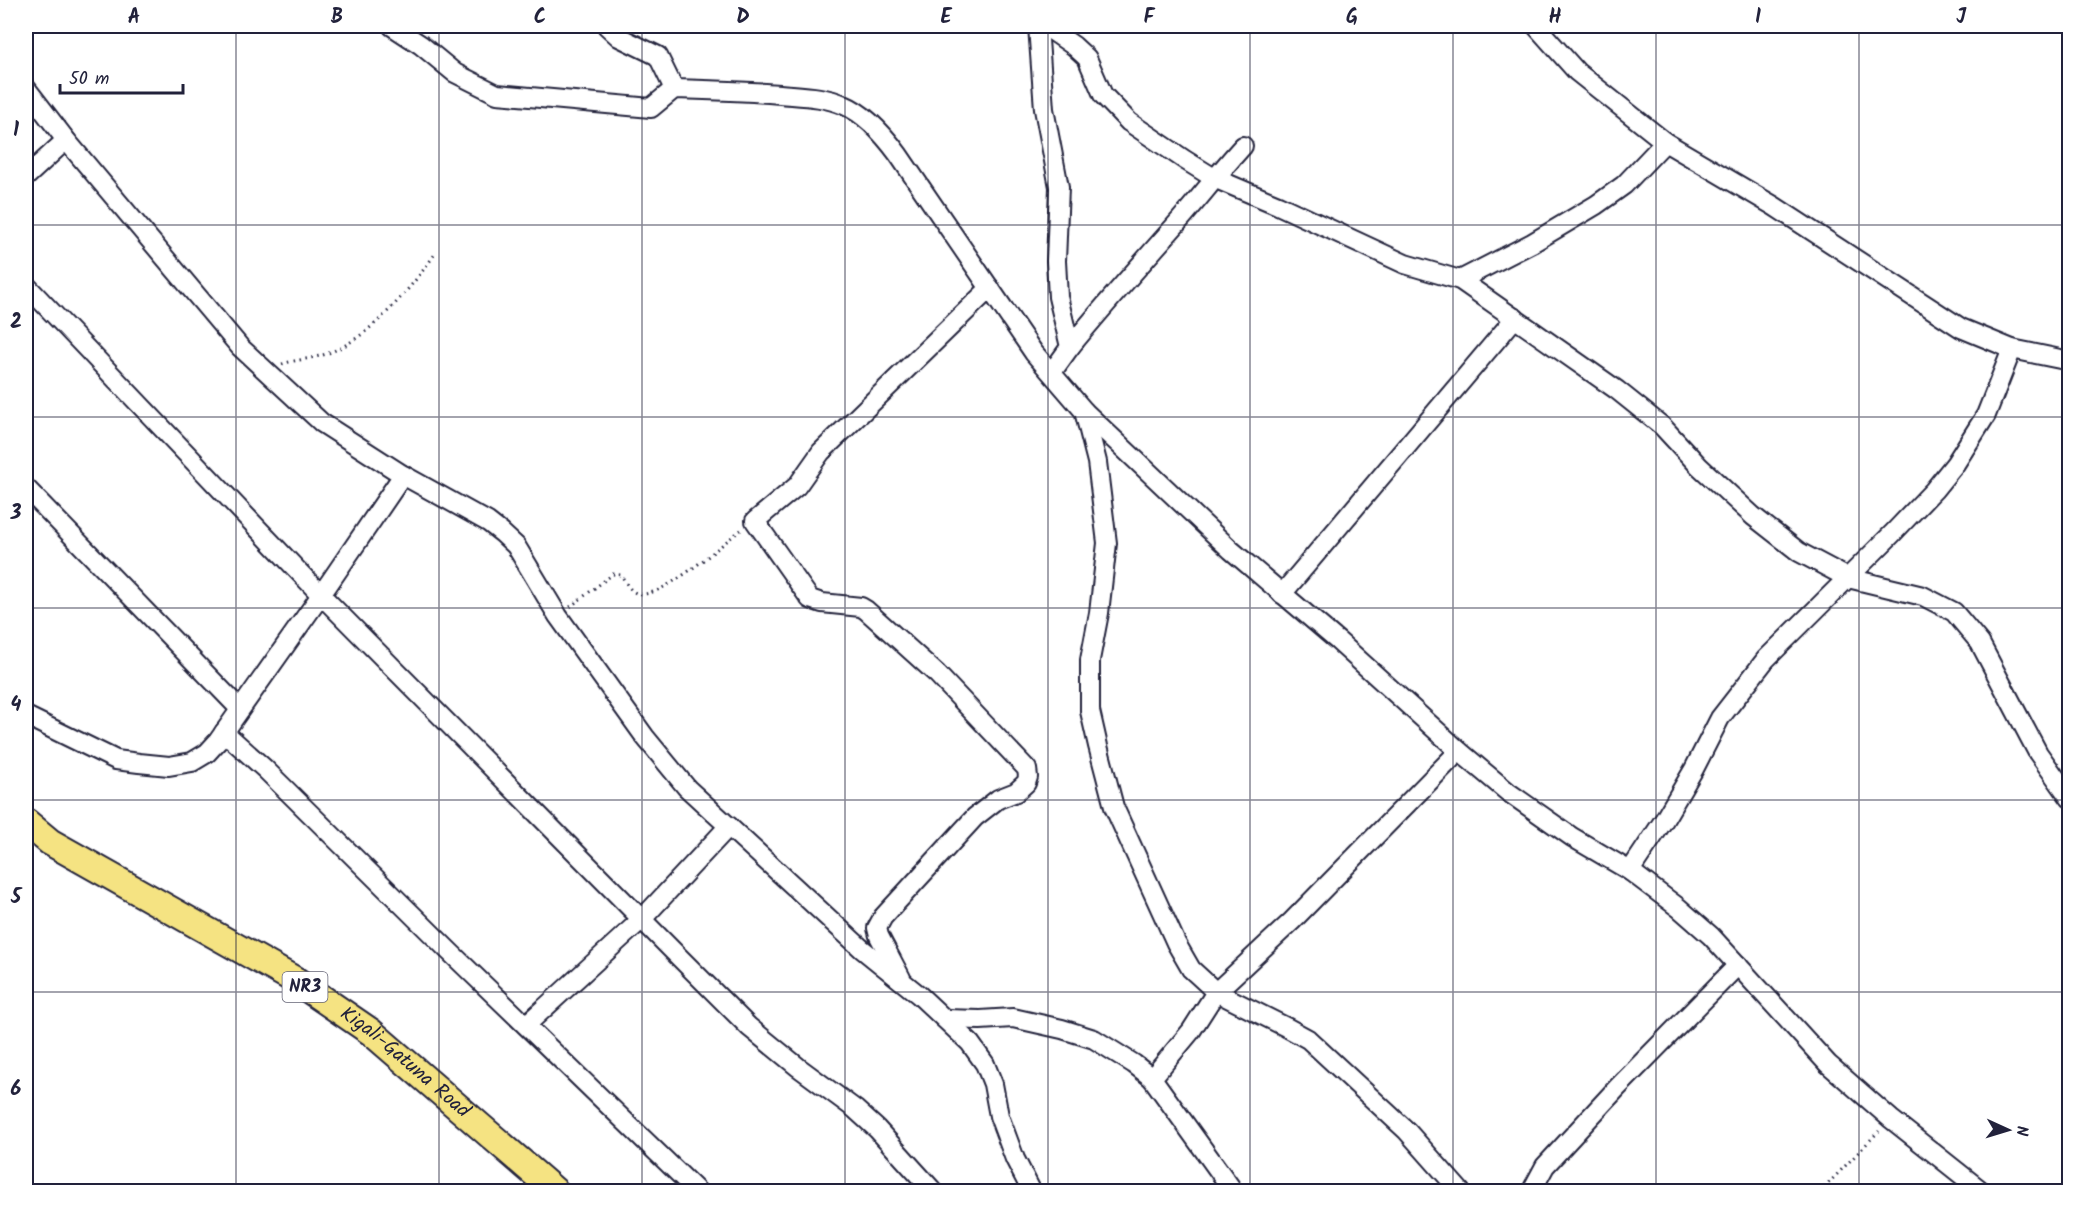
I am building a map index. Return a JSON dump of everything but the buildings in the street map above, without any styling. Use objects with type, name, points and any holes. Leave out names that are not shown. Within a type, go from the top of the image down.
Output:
[{"type":"highway","name":"Kigali-Gatuna Road","points":[[26,822],[50,842],[295,980],[371,1032],[556,1191]]},
{"type":"street","points":[[392,26],[421,45],[455,74],[497,94],[651,108],[674,89],[752,92],[820,98],[844,105],[857,113],[885,136],[1034,352],[1083,411],[1231,550],[1338,641],[1458,751],[1508,792],[1572,837],[1630,871],[1695,922],[1711,936],[1828,1064],[1891,1119],[1983,1191]]},
{"type":"street","points":[[607,26],[619,37],[658,56],[674,89]]},
{"type":"street","points":[[1038,26],[1044,110],[1059,187],[1056,261],[1058,297],[1070,347]]},
{"type":"street","points":[[1045,26],[1087,58],[1103,94],[1130,122],[1214,178],[1405,264],[1460,280],[1617,390],[1662,426],[1699,466],[1753,516],[1799,552],[1848,578],[1923,596],[1954,612],[1980,643],[2038,753],[2070,798]]},
{"type":"street","points":[[1536,26],[1577,72],[1665,142],[1774,206],[1961,328],[2012,350],[2070,362]]},
{"type":"street","points":[[26,88],[66,140],[240,347],[322,423],[403,476],[488,522],[516,546],[558,616],[645,737],[687,788],[862,949],[945,1018],[970,1043],[986,1064],[993,1084],[999,1116],[1011,1148],[1032,1191]]},
{"type":"street","points":[[26,177],[66,140]]},
{"type":"street","points":[[1460,280],[1532,243],[1596,205],[1624,185],[1665,142]]},
{"type":"street","points":[[1052,372],[1097,314],[1244,146]]},
{"type":"street","points":[[26,285],[321,595],[749,1027],[798,1068],[855,1109],[877,1129],[934,1191]]},
{"type":"street","points":[[905,985],[879,936],[877,928],[883,916],[975,817],[998,799],[1016,792],[1026,783],[1027,769],[937,674],[866,610],[861,607],[822,603],[810,599],[755,521],[797,486],[821,452],[990,288]]},
{"type":"street","points":[[1282,594],[1515,318]]},
{"type":"street","points":[[1630,871],[1676,800],[1720,718],[1766,659],[1934,490],[1955,464],[1986,415],[2012,350]]},
{"type":"street","points":[[1083,411],[1097,462],[1107,543],[1100,614],[1090,660],[1090,711],[1114,807],[1176,943],[1191,969],[1216,992],[1308,1040],[1407,1131],[1461,1191]]},
{"type":"street","points":[[26,716],[116,760],[169,766],[192,762],[207,753],[403,476]]},
{"type":"street","points":[[26,488],[240,709]]},
{"type":"street","points":[[224,732],[265,769],[698,1191]]},
{"type":"street","points":[[1152,1078],[1191,1031],[1216,992],[1292,921],[1458,751]]},
{"type":"street","points":[[526,1025],[642,919],[729,826]]},
{"type":"street","points":[[1531,1191],[1545,1166],[1617,1087],[1738,965]]},
{"type":"street","points":[[945,1018],[980,1020],[1013,1018],[1094,1039],[1152,1078],[1234,1191]]},
{"type":"path","points":[[266,369],[330,353],[348,344],[367,330],[389,308],[435,254]]},
{"type":"path","points":[[558,616],[613,574],[621,575],[632,591],[637,594],[652,594],[671,584],[755,521]]},
{"type":"path","points":[[1820,1191],[1891,1119]]}]
